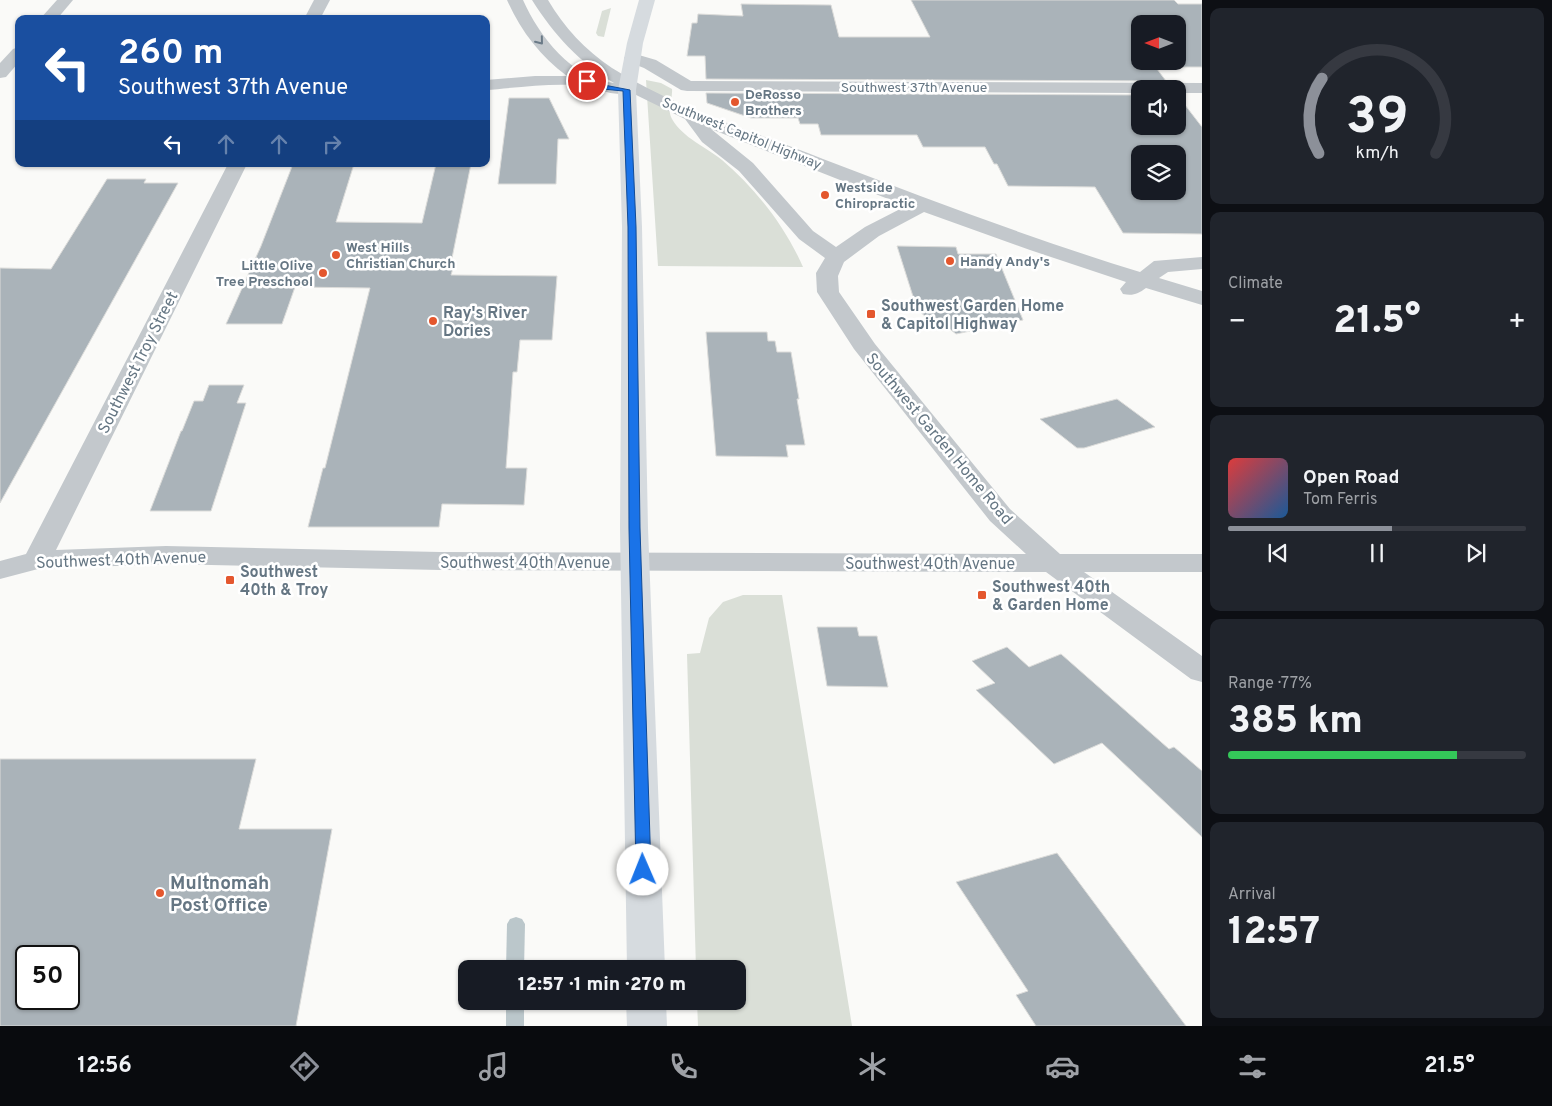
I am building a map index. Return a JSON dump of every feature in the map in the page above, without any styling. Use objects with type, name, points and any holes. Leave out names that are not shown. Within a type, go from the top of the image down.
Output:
[{"type":"main road","points":[[646,960],[636,563],[632,227],[627,90],[632,58],[647,0]]},
{"type":"main road","points":[[646,1010],[647,1026]]},
{"type":"street","points":[[52,15],[65,0]]},
{"type":"street","points":[[314,15],[322,0]]},
{"type":"street","points":[[515,0],[537,38],[572,73],[603,87],[627,90]]},
{"type":"street","name":"Southwest Capitol Highway","points":[[540,0],[554,24],[568,40],[606,71],[645,93],[707,121],[1135,285],[1202,298]]},
{"type":"street","points":[[632,58],[650,64],[687,86],[695,123],[701,132],[746,167],[806,235],[837,257]]},
{"type":"street","points":[[3,80],[15,59]]},
{"type":"street","points":[[490,85],[535,81],[587,81]]},
{"type":"street","name":"Southwest 37th Avenue","points":[[687,86],[1202,88]]},
{"type":"street","name":"Southwest Troy Street","points":[[37,560],[236,167]]},
{"type":"street","name":"Southwest Garden Home Road","points":[[923,205],[856,242],[837,257],[829,266],[826,282],[828,292],[866,349],[1000,515],[1053,563],[1202,671]]},
{"type":"street","points":[[1135,285],[1162,266],[1202,263]]},
{"type":"street","name":"Southwest 40th Avenue","points":[[0,570],[37,560],[112,556],[211,555],[440,561],[636,563],[1202,564]]},
{"type":"shaded area","points":[[611,8],[604,37],[598,36],[596,33],[602,11]]},
{"type":"shaded area","points":[[646,80],[661,83],[672,89],[670,115],[677,126],[688,137],[735,171],[758,196],[788,237],[803,267],[658,266]]},
{"type":"shaded area","points":[[743,595],[782,595],[852,1026],[698,1026],[697,1010],[746,1010],[746,960],[696,960],[687,654],[700,653],[709,618],[723,602]]},
{"type":"building","points":[[911,0],[1174,0],[1178,4],[1202,4],[1202,67],[1186,67],[1186,15],[1131,15],[1131,70],[1158,70],[1165,80],[706,79],[705,56],[687,56],[692,23],[697,23],[698,14],[743,16],[741,4],[831,5],[839,37],[930,37]]},
{"type":"building","points":[[706,93],[1131,95],[1131,135],[1186,135],[1186,106],[1202,127],[1202,234],[1123,233],[1095,187],[1008,186],[997,164],[994,164],[985,147],[923,147],[917,135],[821,135],[818,124],[800,124],[798,118],[751,118],[707,103]]},
{"type":"building","points":[[509,98],[549,98],[569,139],[558,139],[556,184],[498,184]]},
{"type":"building","points":[[292,167],[353,167],[336,222],[422,223],[435,167],[470,167],[450,268],[453,268],[451,275],[557,276],[552,340],[520,340],[517,372],[513,372],[506,468],[527,468],[524,505],[442,504],[439,527],[308,527],[323,468],[325,468],[370,288],[295,287],[282,324],[226,324],[261,246]]},
{"type":"building","points":[[107,179],[146,179],[144,183],[178,183],[0,503],[0,268],[51,269]]},
{"type":"building","points":[[897,246],[956,247],[958,254],[996,254],[1023,320],[956,334],[945,325],[936,326],[917,309]]},
{"type":"building","points":[[706,332],[767,332],[768,341],[775,341],[777,352],[791,352],[805,445],[786,445],[788,457],[716,456]]},
{"type":"building","points":[[209,385],[244,385],[237,403],[246,403],[211,511],[150,511],[194,401],[203,401]]},
{"type":"building","points":[[1117,399],[1155,427],[1084,448],[1077,448],[1040,419]]},
{"type":"building","points":[[817,627],[857,627],[859,636],[877,636],[888,687],[827,686]]},
{"type":"building","points":[[1007,647],[1029,667],[1061,654],[1169,749],[1174,747],[1202,771],[1202,837],[1102,743],[1054,764],[976,690],[995,683],[972,661]]},
{"type":"building","name":"Multnomah Post Office","points":[[0,759],[256,759],[239,829],[332,829],[296,1026],[0,1026]]},
{"type":"building","points":[[1057,853],[1186,1026],[1036,1026],[1016,995],[1028,991],[956,882]]},
{"type":"waterway","points":[[515,960],[516,924]]},
{"type":"waterway","points":[[515,1010],[515,1026]]},
{"type":"place","name":"DeRosso Brothers","points":[[735,102]]},
{"type":"place","name":"Westside Chiropractic","points":[[825,195]]},
{"type":"place","name":"West Hills Christian Church","points":[[336,255]]},
{"type":"place","name":"Handy Andy's","points":[[950,261]]},
{"type":"place","name":"Little Olive Tree Preschool","points":[[323,273]]},
{"type":"place","name":"Southwest Garden Home & Capitol Highway","points":[[871,314]]},
{"type":"place","name":"Ray's River Dories","points":[[433,321]]},
{"type":"place","name":"Southwest 40th & Troy","points":[[230,580]]},
{"type":"place","name":"Southwest 40th & Garden Home","points":[[982,595]]},
{"type":"place","name":"Multnomah Post Office","points":[[160,893]]},
{"type":"route","points":[[587,81],[603,87],[627,90],[632,227],[634,528],[643,870]]}]
